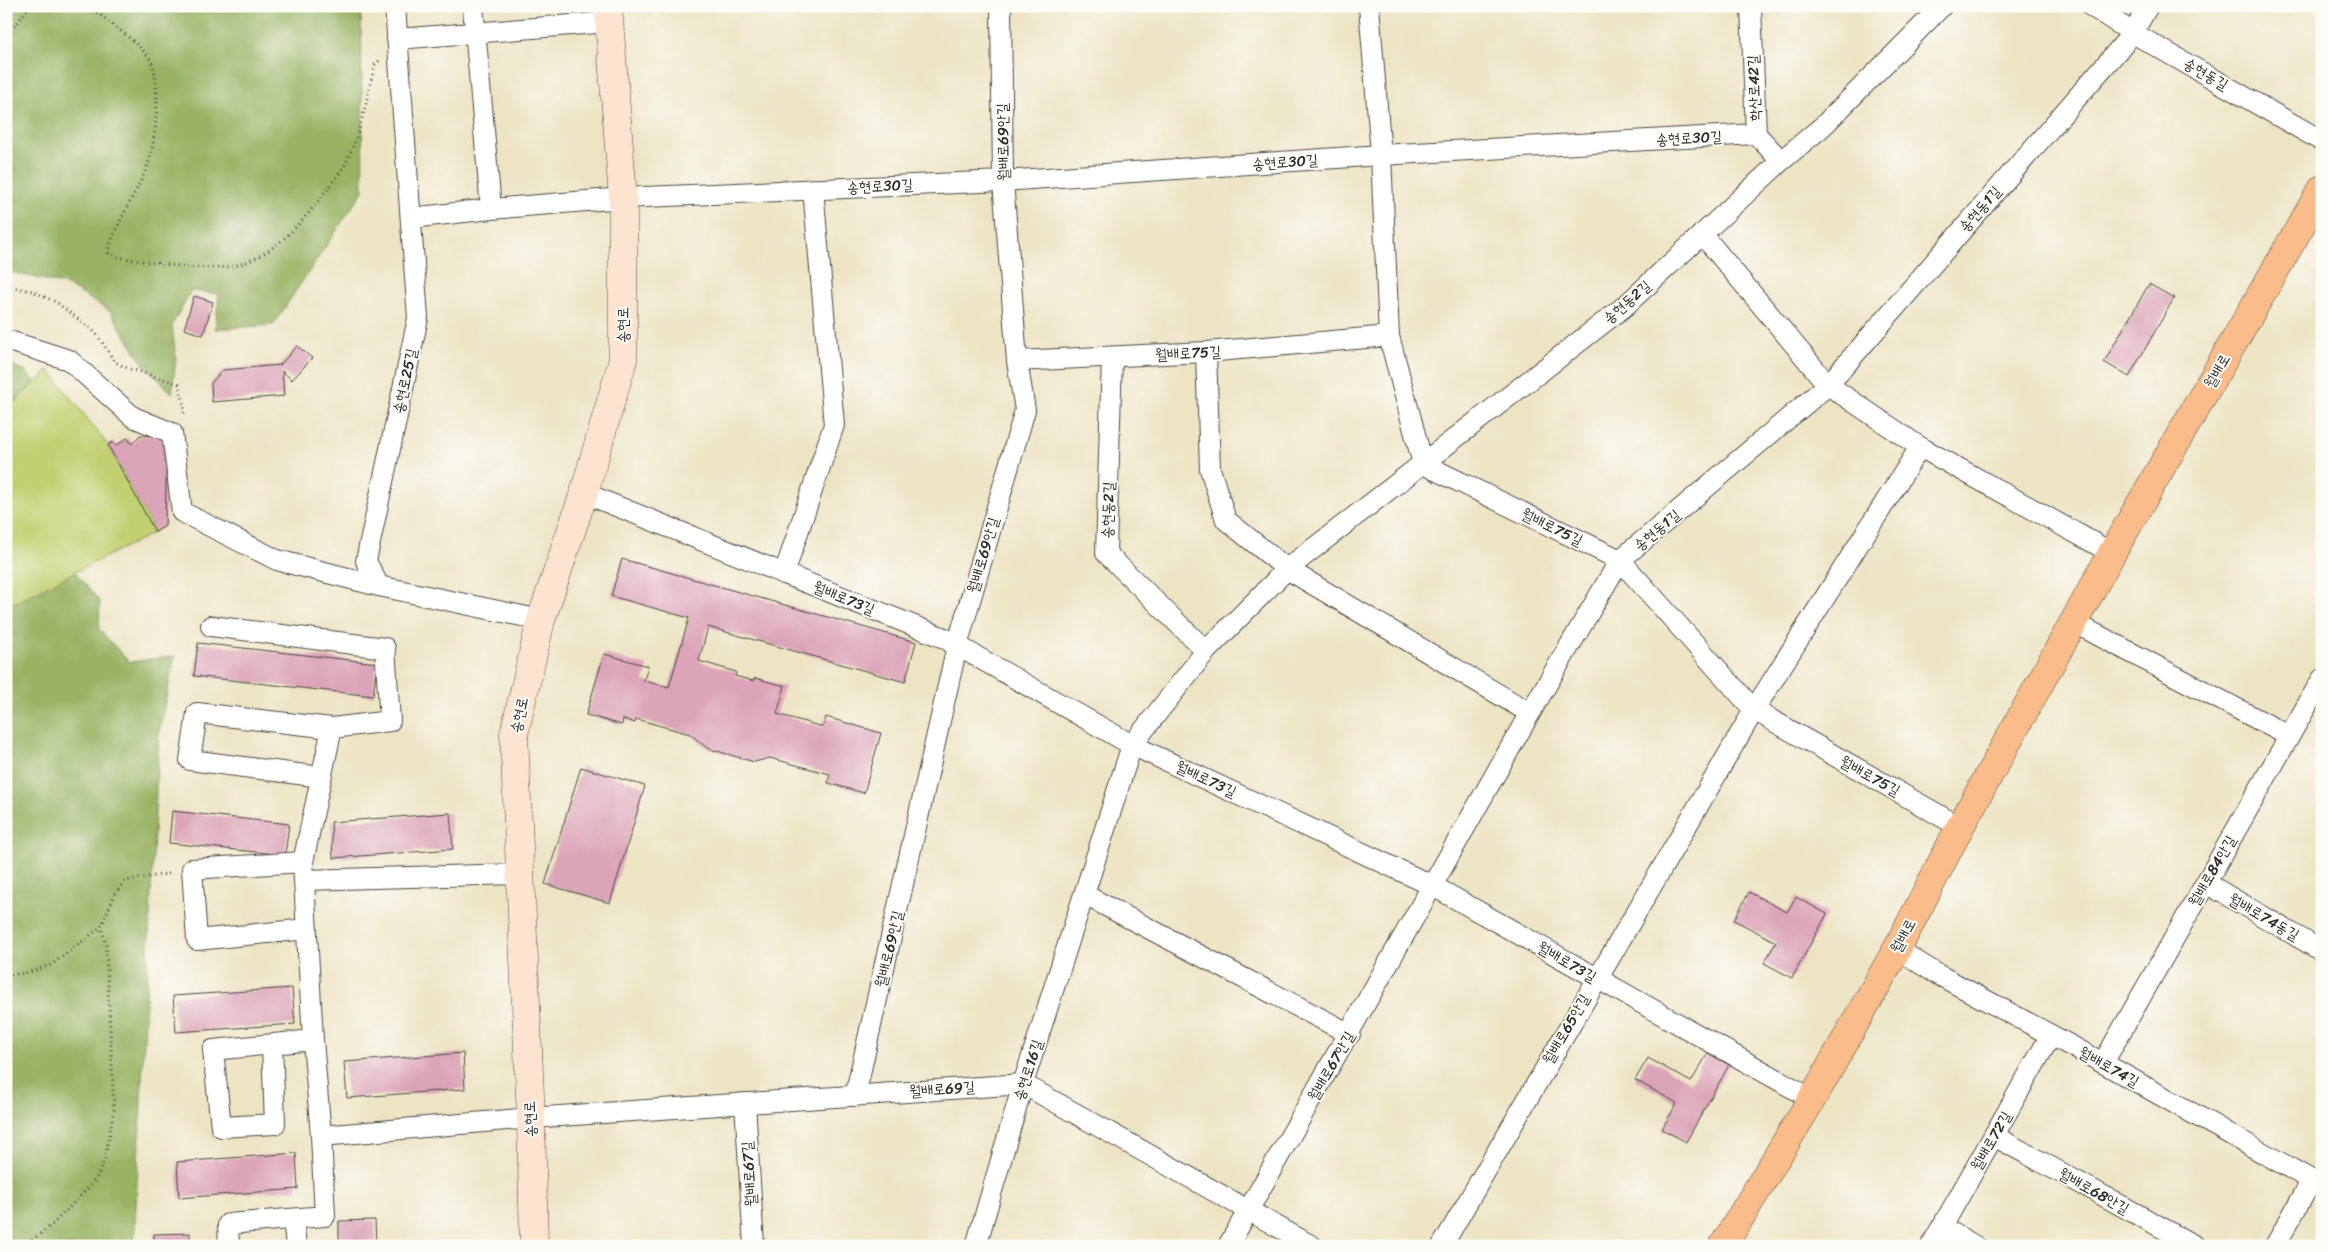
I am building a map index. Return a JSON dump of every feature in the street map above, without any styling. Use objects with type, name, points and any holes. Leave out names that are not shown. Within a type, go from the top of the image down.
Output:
[{"type":"main road","name":"송현로","points":[[534,1246],[514,734],[541,620],[584,493],[623,360],[623,198],[609,14]]},
{"type":"main road","name":"월배로","points":[[1723,1246],[1812,1099],[1897,949],[1960,826],[2073,622],[2322,189]]},
{"type":"street","name":"송현로25길","points":[[379,586],[366,561],[418,318],[395,6]]},
{"type":"street","points":[[473,6],[491,209]]},
{"type":"street","name":"월배로69안길","points":[[855,1096],[958,646],[1025,410],[1017,361],[1003,181],[1001,6]]},
{"type":"street","points":[[1369,6],[1381,155],[1388,336],[1423,464]]},
{"type":"street","name":"학산로42길","points":[[1751,6],[1756,134],[1781,161]]},
{"type":"street","name":"송현동2길","points":[[1132,744],[1206,651],[1286,569],[1625,306],[1781,161],[1823,126],[1942,6]]},
{"type":"street","name":"송현동길","points":[[2091,6],[2133,33],[2322,141]]},
{"type":"street","name":"송현동1길","points":[[1433,886],[1530,713],[1620,560],[1828,385],[2133,33],[2148,6]]},
{"type":"street","points":[[397,39],[476,32],[609,14]]},
{"type":"street","name":"송현로30길","points":[[623,198],[1003,181],[1381,155],[1756,134]]},
{"type":"street","points":[[784,574],[834,425],[813,190]]},
{"type":"street","points":[[410,218],[623,198]]},
{"type":"street","points":[[1702,234],[1828,385],[1920,447],[2112,553]]},
{"type":"street","name":"월배로75길","points":[[1017,361],[1206,352],[1388,336]]},
{"type":"street","points":[[6,340],[69,360],[132,417],[172,434],[182,512],[277,560],[379,586],[541,620]]},
{"type":"street","points":[[1206,352],[1210,469],[1226,520],[1286,569],[1530,713]]},
{"type":"street","name":"송현동2길","points":[[1112,357],[1106,553],[1206,651]]},
{"type":"street","points":[[1754,710],[1920,447]]},
{"type":"street","name":"월배로75길","points":[[1423,464],[1620,560],[1754,710],[1960,826]]},
{"type":"street","name":"월배로73길","points":[[584,493],[944,638],[1132,744],[1433,886],[1812,1099]]},
{"type":"street","points":[[2073,622],[2289,736]]},
{"type":"street","points":[[212,626],[385,648],[390,721],[332,728],[197,713],[190,760],[321,777]]},
{"type":"street","name":"월배로84안길","points":[[2103,1063],[2322,679]]},
{"type":"street","name":"월배로65안길","points":[[1442,1246],[1596,978],[1754,710]]},
{"type":"street","points":[[229,1246],[228,1224],[325,1216],[321,1136],[312,1040],[303,871],[332,728]]},
{"type":"street","name":"송현로16길","points":[[976,1246],[1023,1084],[1132,744]]},
{"type":"street","points":[[306,930],[197,940],[192,869],[518,874]]},
{"type":"street","name":"월배로74동길","points":[[2206,883],[2322,951]]},
{"type":"street","name":"월배로67안길","points":[[1228,1246],[1433,886]]},
{"type":"street","points":[[1085,895],[1350,1034]]},
{"type":"street","name":"월배로74길","points":[[1897,949],[1937,974],[2103,1063],[2317,1183]]},
{"type":"street","name":"월배로72길","points":[[1931,1246],[2051,1035]]},
{"type":"street","points":[[272,1044],[275,1124],[221,1127],[213,1050],[272,1044],[312,1040]]},
{"type":"street","points":[[1023,1084],[1312,1246]]},
{"type":"street","name":"월배로69길","points":[[321,1136],[530,1118],[1023,1084]]},
{"type":"street","name":"월배로67길","points":[[744,1103],[754,1246]]},
{"type":"street","name":"월배로68안길","points":[[1994,1136],[2195,1246]]},
{"type":"street","points":[[2275,1246],[2317,1183]]},
{"type":"street","points":[[293,1219],[296,1246]]},
{"type":"street","points":[[1942,1227],[1975,1246]]},
{"type":"path","points":[[6,32],[16,25],[29,6]]},
{"type":"path","points":[[89,6],[148,55],[154,66],[157,79],[154,122],[148,162],[109,247],[109,253],[117,257],[137,260],[227,267],[248,260],[284,239],[308,213],[349,158],[375,65],[397,39]]},
{"type":"path","points":[[6,286],[32,291],[56,302],[96,333],[115,362],[127,368],[179,384],[185,411],[172,434]]},
{"type":"path","points":[[6,975],[26,973],[51,965],[101,927],[115,894],[125,881],[192,869]]},
{"type":"path","points":[[24,1246],[53,1224],[92,1184],[100,1174],[108,1145],[114,1110],[106,945],[101,927]]},
{"type":"green space","points":[[6,6],[361,6],[363,191],[273,325],[215,329],[219,294],[191,291],[172,325],[176,358],[172,393],[143,364],[110,311],[67,285],[6,271]]},
{"type":"green space","points":[[6,362],[25,371],[36,382],[6,410]]},
{"type":"green space","points":[[49,370],[108,445],[155,532],[6,607],[6,410]]},
{"type":"green space","points":[[75,572],[100,602],[99,629],[129,662],[175,656],[159,731],[134,1246],[6,1246],[6,607]]},
{"type":"building","points":[[2149,284],[2174,298],[2129,377],[2104,362]]},
{"type":"building","points":[[194,296],[213,302],[203,335],[184,329]]},
{"type":"building","points":[[297,346],[312,358],[292,380],[282,371],[284,396],[212,402],[211,383],[223,370],[280,365]]},
{"type":"building","points":[[140,435],[167,437],[165,526],[155,532],[108,445],[113,442],[116,446],[127,438],[132,444]]},
{"type":"building","points":[[622,559],[916,642],[905,682],[708,627],[699,661],[736,672],[735,676],[753,681],[755,678],[785,686],[777,714],[823,727],[826,717],[881,733],[864,793],[828,783],[830,774],[770,758],[754,762],[707,748],[690,734],[636,719],[635,723],[623,719],[622,725],[586,715],[604,654],[648,666],[644,681],[669,687],[689,618],[611,596]]},
{"type":"building","points":[[198,643],[377,663],[373,696],[194,676]]},
{"type":"building","points":[[581,767],[645,786],[610,903],[545,884]]},
{"type":"building","points":[[172,811],[289,824],[285,855],[169,843]]},
{"type":"building","points":[[450,813],[453,849],[333,858],[331,822]]},
{"type":"building","points":[[1749,892],[1787,912],[1796,897],[1827,914],[1792,978],[1764,963],[1776,942],[1734,920]]},
{"type":"building","points":[[292,988],[295,1024],[176,1032],[173,996]]},
{"type":"building","points":[[463,1053],[465,1089],[347,1098],[344,1062]]},
{"type":"building","points":[[1708,1053],[1729,1065],[1686,1142],[1662,1129],[1677,1103],[1635,1080],[1648,1058],[1691,1082]]},
{"type":"building","points":[[296,1153],[298,1189],[179,1198],[177,1162]]},
{"type":"building","points":[[375,1220],[376,1246],[339,1246],[339,1221]]},
{"type":"building","points":[[190,1233],[190,1246],[154,1246],[154,1234]]}]
